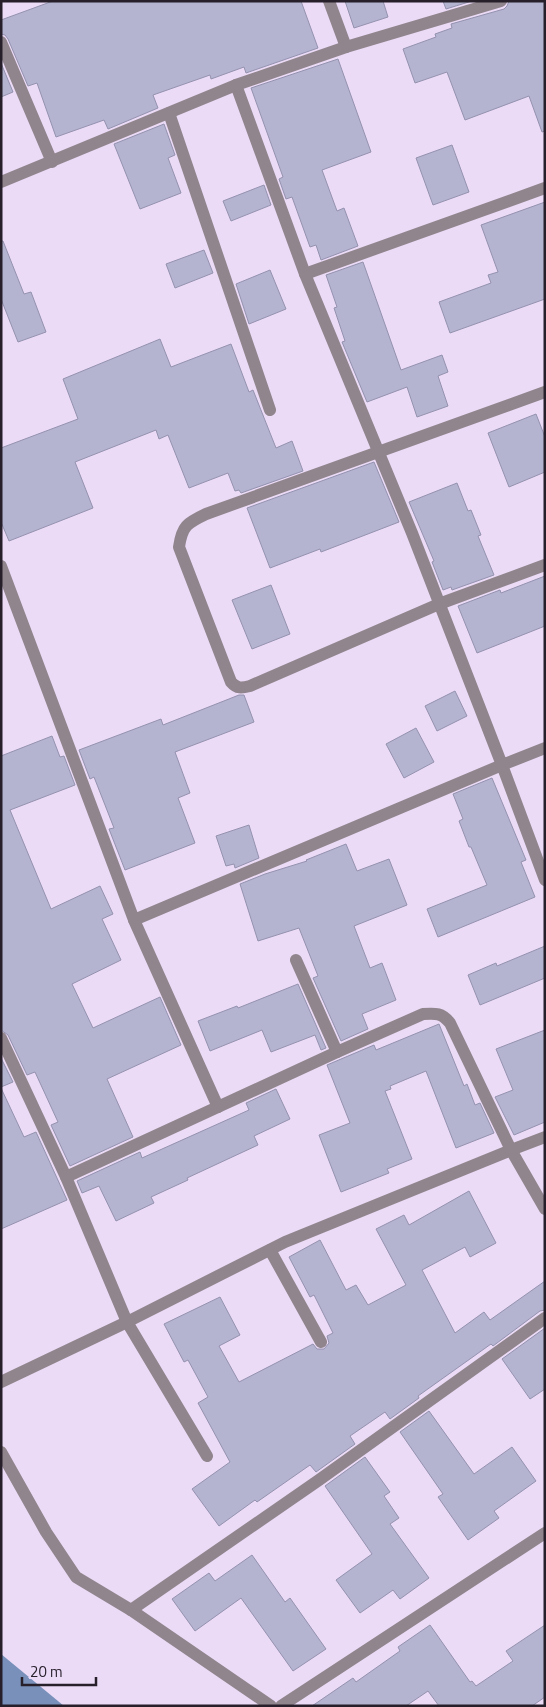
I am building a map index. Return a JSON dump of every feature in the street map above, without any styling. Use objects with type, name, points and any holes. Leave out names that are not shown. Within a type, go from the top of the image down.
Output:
[{"type":"street","points":[[329,1],[346,47]]},
{"type":"street","points":[[1,182],[236,85],[346,47],[502,1]]},
{"type":"street","points":[[1,42],[52,162]]},
{"type":"street","points":[[236,85],[304,274],[440,604],[545,880]]},
{"type":"street","points":[[168,113],[270,410]]},
{"type":"street","points":[[304,274],[545,188]]},
{"type":"street","points":[[545,392],[206,514],[189,522],[181,533],[179,547],[231,682],[241,688],[250,686],[440,604],[545,565]]},
{"type":"street","points":[[1,566],[134,920],[218,1107]]},
{"type":"street","points":[[134,920],[545,748]]},
{"type":"street","points":[[296,960],[337,1052]]},
{"type":"street","points":[[66,1177],[337,1052],[423,1014],[436,1013],[445,1017],[450,1023],[511,1150],[545,1209]]},
{"type":"street","points":[[2,1040],[66,1177],[127,1322],[207,1456]]},
{"type":"street","points":[[1,1382],[127,1322],[294,1238],[545,1136]]},
{"type":"street","points":[[270,1250],[321,1342]]},
{"type":"street","points":[[132,1610],[319,1480],[545,1318]]},
{"type":"street","points":[[1,1452],[46,1532],[76,1577],[132,1610],[271,1706]]},
{"type":"street","points":[[281,1706],[545,1533]]},
{"type":"water","points":[[1,1654],[64,1706],[1,1706]]},
{"type":"building","points":[[53,1],[301,1],[318,48],[246,73],[244,67],[211,79],[210,75],[153,95],[158,108],[108,129],[104,120],[56,137],[37,83],[28,86],[8,39],[5,35],[1,34],[1,20]]},
{"type":"building","points":[[345,1],[383,1],[388,17],[354,28]]},
{"type":"building","points":[[443,1],[472,1],[446,9]]},
{"type":"building","points":[[509,1],[545,1],[545,131],[542,132],[529,96],[465,120],[447,72],[415,83],[403,49],[436,37],[435,34],[452,28],[451,24],[504,9]]},
{"type":"building","points":[[338,59],[371,152],[322,170],[337,211],[344,208],[358,246],[321,260],[316,245],[310,247],[292,197],[286,199],[279,179],[283,177],[251,88]]},
{"type":"building","points":[[1,63],[13,92],[1,97]]},
{"type":"building","points":[[164,124],[175,155],[168,158],[181,193],[140,209],[114,144]]},
{"type":"building","points":[[452,145],[469,192],[433,205],[416,158]]},
{"type":"building","points":[[264,185],[271,205],[231,221],[223,201]]},
{"type":"building","points":[[545,202],[545,299],[450,333],[439,302],[491,283],[488,275],[498,272],[481,225]]},
{"type":"building","points":[[1,241],[3,241],[24,294],[31,292],[46,332],[18,342],[1,299]]},
{"type":"building","points":[[204,250],[213,273],[175,288],[166,264]]},
{"type":"building","points":[[363,262],[401,370],[442,355],[448,372],[438,376],[448,406],[417,417],[407,387],[367,402],[342,342],[345,341],[334,308],[337,307],[326,275]]},
{"type":"building","points":[[270,270],[286,309],[249,324],[236,284]]},
{"type":"building","points":[[160,339],[171,367],[231,344],[249,392],[253,390],[276,448],[292,441],[303,471],[241,493],[239,490],[235,491],[228,473],[189,488],[168,435],[159,439],[156,430],[75,462],[93,508],[9,541],[1,522],[1,448],[78,419],[63,379]]},
{"type":"building","points":[[536,414],[545,437],[545,472],[509,487],[488,433]]},
{"type":"building","points":[[374,462],[399,522],[321,552],[320,549],[270,568],[247,508]]},
{"type":"building","points":[[457,483],[468,511],[471,510],[481,535],[478,536],[494,575],[452,590],[451,587],[443,590],[432,562],[434,561],[409,502]]},
{"type":"building","points":[[545,576],[545,626],[477,653],[458,606],[500,590],[501,593]]},
{"type":"building","points":[[271,585],[290,634],[252,649],[232,600]]},
{"type":"building","points":[[455,691],[467,716],[437,731],[425,706]]},
{"type":"building","points":[[239,695],[244,695],[254,722],[175,752],[190,793],[178,798],[195,843],[125,870],[109,829],[114,828],[94,777],[90,779],[79,750],[161,719],[163,725]]},
{"type":"building","points":[[416,728],[434,762],[404,778],[386,744]]},
{"type":"building","points":[[52,736],[60,757],[64,756],[75,785],[10,810],[51,909],[100,886],[113,914],[102,919],[121,960],[72,984],[93,1028],[160,997],[181,1045],[107,1079],[133,1137],[70,1166],[51,1125],[58,1122],[35,1072],[27,1075],[8,1035],[1,1030],[1,756]]},
{"type":"building","points":[[492,778],[526,860],[521,862],[535,897],[438,937],[427,909],[487,885],[459,821],[463,819],[453,794]]},
{"type":"building","points":[[249,825],[259,858],[235,868],[234,864],[226,866],[216,836]]},
{"type":"building","points":[[346,844],[357,871],[389,859],[407,905],[354,926],[370,968],[382,963],[396,1000],[362,1014],[368,1029],[341,1041],[313,978],[318,976],[299,928],[258,941],[240,884],[307,861]]},
{"type":"building","points":[[545,946],[545,978],[480,1005],[468,975],[496,963],[497,966]]},
{"type":"building","points":[[298,984],[326,1048],[321,1050],[315,1035],[271,1052],[262,1030],[210,1051],[198,1021],[237,1006],[238,1008]]},
{"type":"building","points":[[439,1024],[464,1086],[467,1084],[475,1105],[480,1103],[494,1133],[456,1148],[426,1071],[390,1086],[391,1089],[385,1091],[412,1159],[387,1169],[389,1173],[341,1192],[319,1135],[350,1123],[327,1065],[374,1045],[376,1050]]},
{"type":"building","points":[[545,1030],[545,1122],[514,1135],[495,1097],[513,1090],[496,1049]]},
{"type":"building","points":[[1,1058],[13,1082],[1,1087]]},
{"type":"building","points":[[1,1088],[24,1137],[36,1132],[67,1200],[1,1229]]},
{"type":"building","points":[[276,1089],[290,1119],[254,1136],[258,1145],[151,1197],[154,1203],[116,1221],[99,1186],[82,1193],[77,1181],[140,1152],[142,1158],[249,1110],[246,1103]]},
{"type":"building","points":[[469,1191],[496,1243],[470,1257],[465,1247],[422,1270],[455,1333],[484,1312],[490,1320],[545,1281],[545,1310],[540,1311],[493,1346],[491,1344],[418,1396],[419,1398],[390,1419],[385,1412],[350,1436],[355,1444],[316,1472],[310,1465],[257,1502],[255,1500],[219,1526],[192,1489],[230,1462],[198,1403],[208,1397],[188,1360],[184,1362],[164,1324],[220,1297],[240,1335],[219,1346],[239,1382],[313,1344],[317,1349],[324,1349],[329,1343],[327,1336],[333,1333],[314,1295],[310,1297],[289,1257],[320,1240],[346,1290],[356,1285],[368,1305],[406,1285],[376,1229],[404,1215],[409,1225]]},
{"type":"building","points":[[545,1328],[545,1389],[530,1399],[502,1359]]},
{"type":"building","points":[[429,1411],[474,1474],[512,1447],[536,1481],[494,1511],[499,1518],[468,1540],[438,1497],[443,1494],[400,1432]]},
{"type":"building","points":[[365,1457],[390,1492],[384,1496],[399,1518],[390,1524],[429,1578],[400,1599],[393,1590],[360,1613],[336,1580],[372,1554],[325,1486]]},
{"type":"building","points":[[252,1555],[285,1602],[290,1598],[326,1649],[293,1671],[241,1598],[195,1631],[172,1599],[209,1573],[215,1581]]},
{"type":"building","points":[[430,1625],[470,1682],[472,1681],[476,1686],[513,1661],[506,1651],[545,1625],[545,1697],[532,1706],[439,1706],[428,1691],[406,1706],[312,1706],[353,1678],[356,1682],[400,1651],[398,1647]]}]
